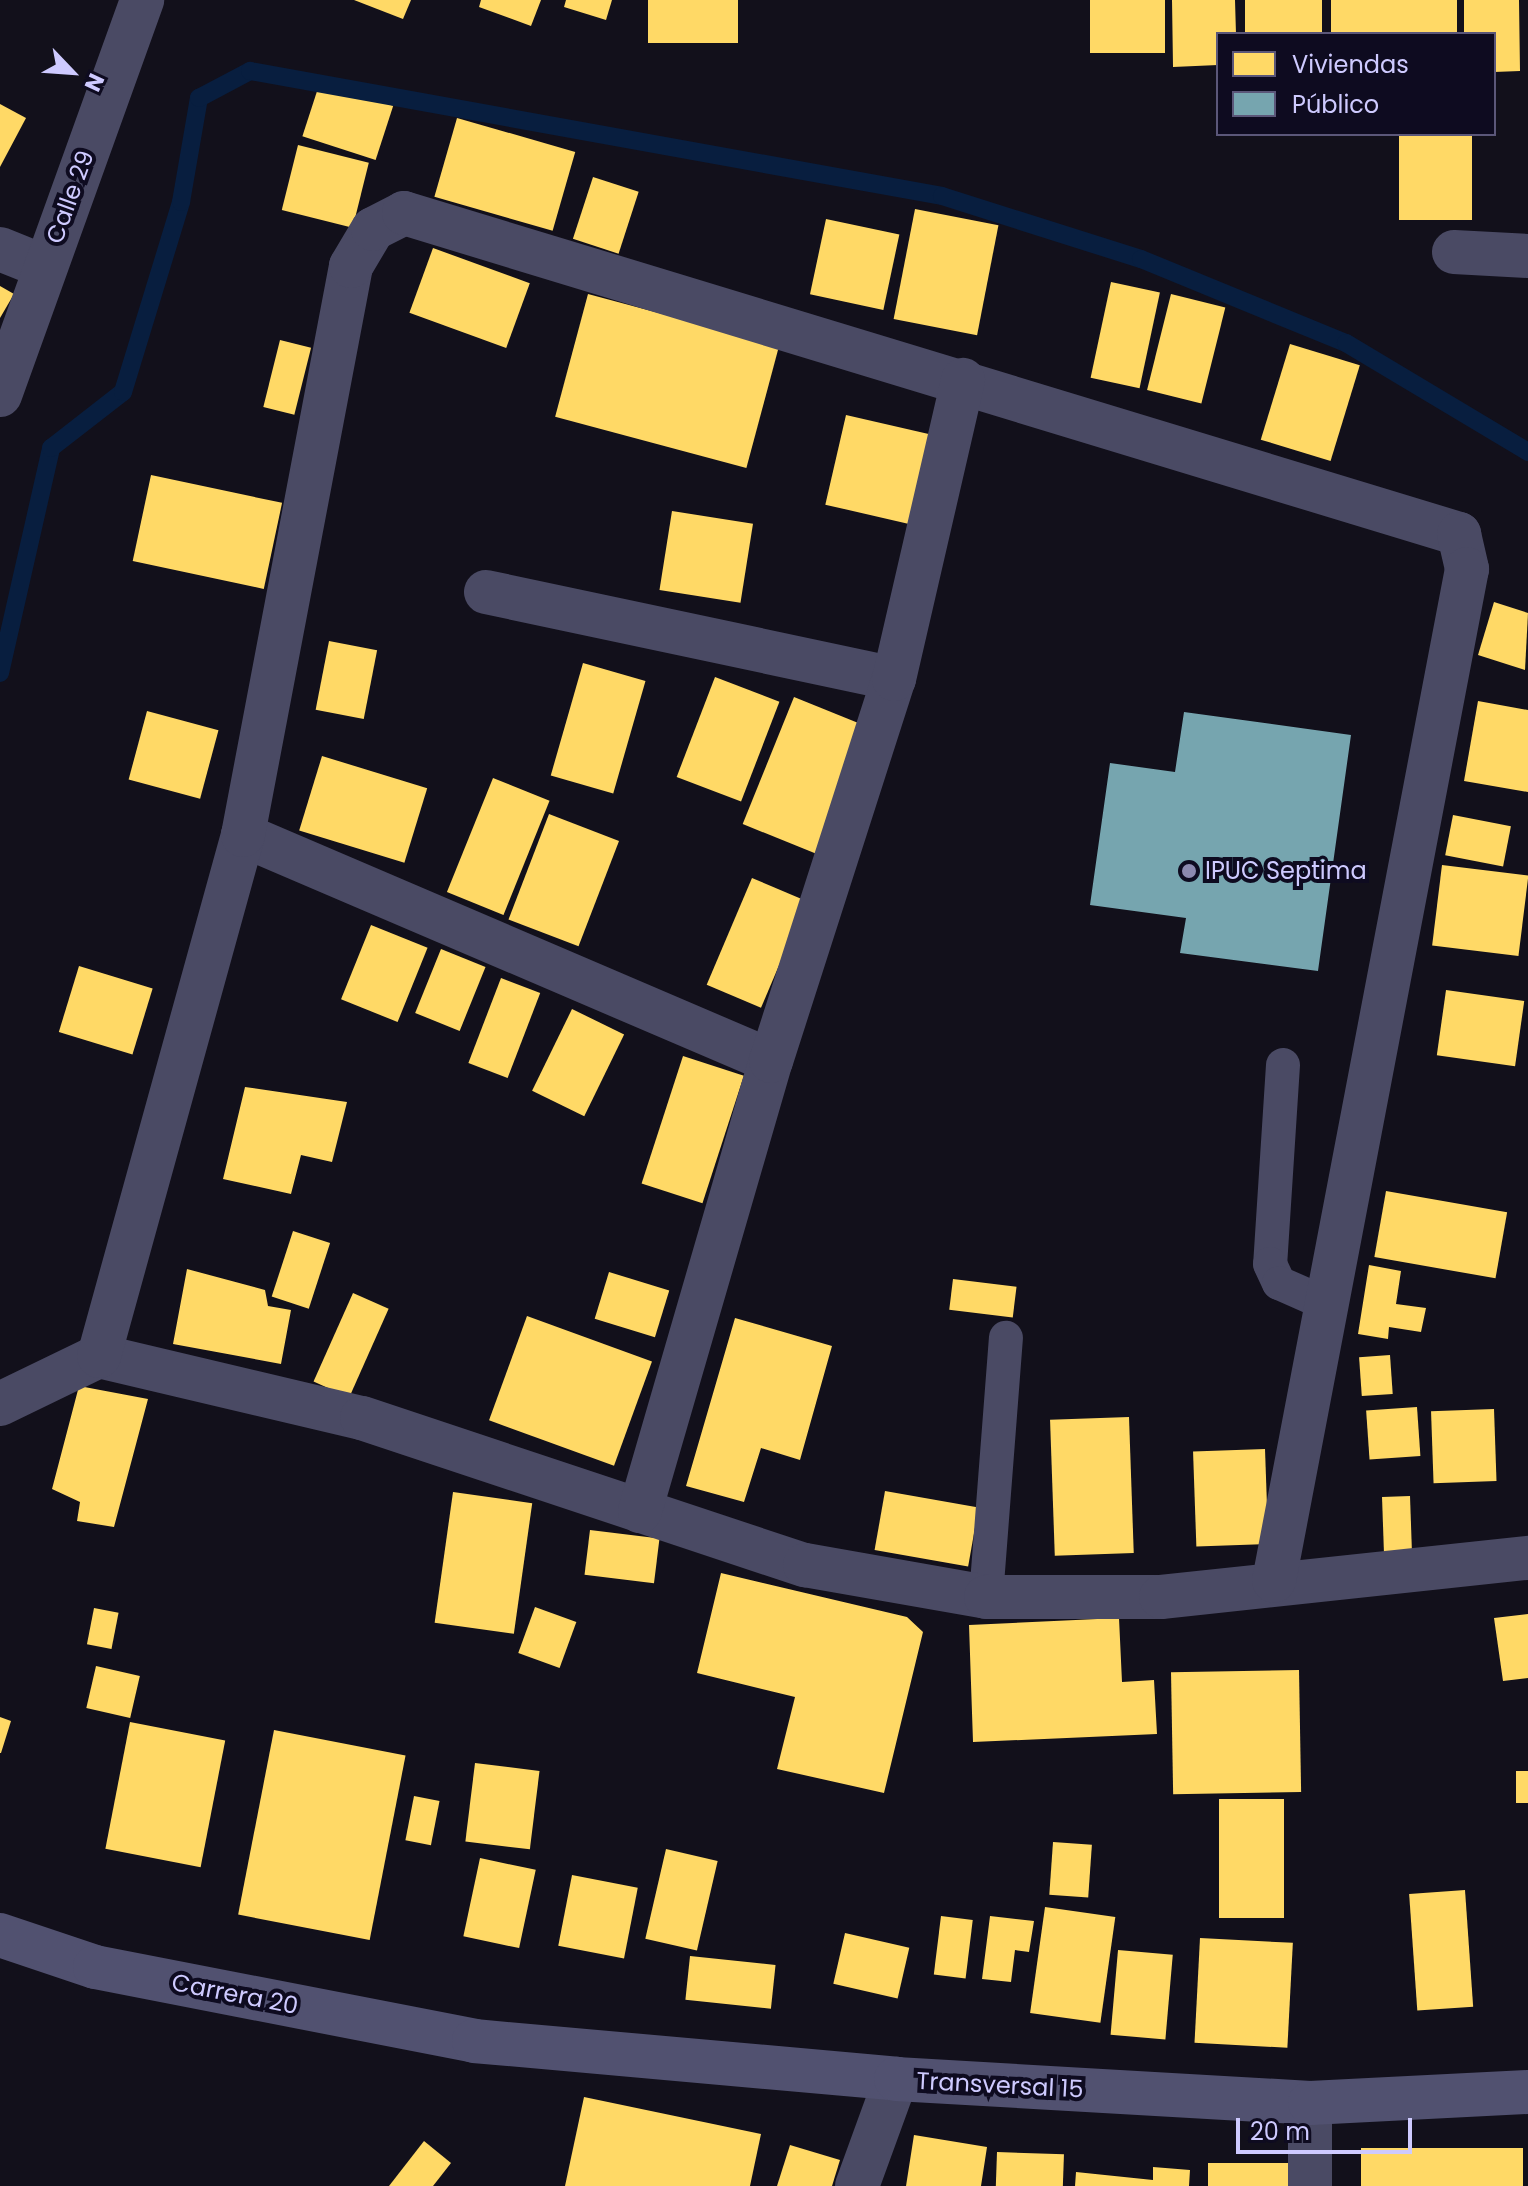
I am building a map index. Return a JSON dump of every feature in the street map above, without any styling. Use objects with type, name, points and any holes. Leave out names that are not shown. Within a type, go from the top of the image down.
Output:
[{"type":"main road","name":"Carrera 20","points":[[0,1935],[95,1967],[474,2041]]},
{"type":"main road","name":"Transversal 15","points":[[474,2041],[896,2079],[1310,2103],[1528,2092]]},
{"type":"street","name":"Calle 29","points":[[0,395],[142,0]]},
{"type":"street","points":[[99,1356],[243,835],[351,266],[373,229],[404,213],[1445,524],[1469,551],[1329,1305],[1274,1581]]},
{"type":"street","points":[[0,249],[45,267]]},
{"type":"street","points":[[1454,252],[1528,256]]},
{"type":"street","points":[[640,1511],[771,1061],[894,679],[963,380]]},
{"type":"street","points":[[486,592],[894,679]]},
{"type":"street","points":[[243,835],[771,1061]]},
{"type":"street","points":[[0,1404],[99,1356],[362,1418],[805,1565],[986,1597],[1161,1597],[1274,1581],[1528,1558]]},
{"type":"street","points":[[857,2186],[896,2079]]},
{"type":"street","points":[[1310,2103],[1310,2186]]},
{"type":"lane","points":[[1283,1065],[1270,1264],[1279,1283],[1329,1305]]},
{"type":"lane","points":[[986,1597],[1006,1338]]},
{"type":"building: Viviendas","points":[[354,0],[411,0],[403,19]]},
{"type":"building: Viviendas","points":[[481,0],[541,0],[531,26],[479,7]]},
{"type":"building: Viviendas","points":[[566,0],[612,0],[606,20],[564,7]]},
{"type":"building: Viviendas","points":[[648,0],[738,0],[738,43],[648,43]]},
{"type":"building: Viviendas","points":[[1090,0],[1165,0],[1165,53],[1090,53]]},
{"type":"building: Viviendas","points":[[1172,0],[1235,0],[1236,32],[1216,32],[1216,65],[1173,67]]},
{"type":"building: Viviendas","points":[[1245,0],[1322,0],[1322,32],[1245,32]]},
{"type":"building: Viviendas","points":[[1331,0],[1457,0],[1457,32],[1331,32]]},
{"type":"building: Viviendas","points":[[1464,0],[1519,0],[1520,71],[1496,72],[1496,32],[1464,32]]},
{"type":"building: Viviendas","points":[[320,82],[393,106],[376,160],[302,136]]},
{"type":"building: Viviendas","points":[[0,104],[26,118],[0,167]]},
{"type":"building: Viviendas","points":[[457,118],[575,152],[553,231],[434,197]]},
{"type":"building: Viviendas","points":[[1399,136],[1472,136],[1472,220],[1399,220]]},
{"type":"building: Viviendas","points":[[298,145],[369,163],[353,228],[282,210]]},
{"type":"building: Viviendas","points":[[593,177],[639,192],[619,254],[573,239]]},
{"type":"building: Viviendas","points":[[915,209],[998,225],[977,335],[894,319]]},
{"type":"building: Viviendas","points":[[826,219],[899,235],[883,310],[810,294]]},
{"type":"building: Viviendas","points":[[433,248],[530,283],[506,348],[409,313]]},
{"type":"building: Viviendas","points":[[1111,282],[1160,292],[1140,388],[1091,378]]},
{"type":"building: Viviendas","points":[[0,286],[14,294],[0,318]]},
{"type":"building: Viviendas","points":[[588,294],[779,345],[746,468],[555,417]]},
{"type":"building: Viviendas","points":[[1171,294],[1225,308],[1201,404],[1147,390]]},
{"type":"building: Viviendas","points":[[280,340],[311,348],[294,415],[263,407]]},
{"type":"building: Viviendas","points":[[1290,344],[1360,365],[1331,461],[1261,440]]},
{"type":"building: Viviendas","points":[[846,415],[931,435],[910,524],[825,505]]},
{"type":"building: Viviendas","points":[[151,475],[282,503],[264,589],[133,561]]},
{"type":"building: Viviendas","points":[[672,511],[753,524],[740,603],[659,590]]},
{"type":"building: Viviendas","points":[[1494,602],[1528,613],[1525,670],[1478,655]]},
{"type":"building: Viviendas","points":[[329,641],[377,650],[364,719],[316,710]]},
{"type":"building: Viviendas","points":[[583,663],[645,681],[613,793],[551,775]]},
{"type":"building: Viviendas","points":[[715,677],[779,702],[741,802],[677,777]]},
{"type":"building: Viviendas","points":[[794,697],[868,727],[817,854],[743,824]]},
{"type":"building: Viviendas","points":[[1478,701],[1528,710],[1528,792],[1464,781]]},
{"type":"building: Viviendas","points":[[147,711],[218,730],[200,799],[129,780]]},
{"type":"building: Viviendas","points":[[322,756],[427,788],[404,863],[299,831]]},
{"type":"building: Viviendas","points":[[493,778],[550,801],[503,915],[447,892]]},
{"type":"building: Viviendas","points":[[549,814],[619,841],[579,946],[509,919]]},
{"type":"building: Viviendas","points":[[1453,815],[1511,826],[1503,867],[1445,855]]},
{"type":"building: Viviendas","points":[[1442,865],[1528,876],[1518,956],[1432,945]]},
{"type":"building: Viviendas","points":[[752,878],[806,901],[761,1008],[707,985]]},
{"type":"building: Viviendas","points":[[371,925],[428,948],[398,1022],[341,999]]},
{"type":"building: Viviendas","points":[[441,949],[486,967],[460,1031],[415,1013]]},
{"type":"building: Viviendas","points":[[79,966],[153,989],[132,1054],[59,1032]]},
{"type":"building: Viviendas","points":[[501,978],[540,993],[508,1078],[468,1063]]},
{"type":"building: Viviendas","points":[[1446,990],[1524,1001],[1515,1066],[1437,1055]]},
{"type":"building: Viviendas","points":[[572,1009],[624,1034],[584,1116],[532,1091]]},
{"type":"building: Viviendas","points":[[683,1056],[744,1076],[702,1203],[642,1183]]},
{"type":"building: Viviendas","points":[[245,1087],[347,1102],[332,1162],[301,1155],[291,1194],[223,1179]]},
{"type":"building: Viviendas","points":[[1386,1191],[1507,1212],[1495,1278],[1374,1257]]},
{"type":"building: Viviendas","points":[[293,1231],[330,1243],[309,1309],[272,1297]]},
{"type":"building: Viviendas","points":[[1369,1265],[1401,1271],[1396,1304],[1426,1308],[1421,1332],[1389,1327],[1388,1339],[1358,1334]]},
{"type":"building: Viviendas","points":[[187,1269],[265,1290],[268,1306],[291,1310],[281,1364],[173,1344]]},
{"type":"building: Viviendas","points":[[609,1272],[669,1290],[655,1337],[595,1319]]},
{"type":"building: Viviendas","points":[[953,1279],[1017,1287],[1013,1318],[949,1310]]},
{"type":"building: Viviendas","points":[[353,1293],[389,1309],[349,1397],[314,1382]]},
{"type":"building: Viviendas","points":[[527,1316],[652,1361],[614,1466],[489,1420]]},
{"type":"building: Viviendas","points":[[735,1318],[832,1346],[800,1460],[761,1448],[744,1502],[686,1486]]},
{"type":"building: Viviendas","points":[[1390,1355],[1393,1394],[1362,1396],[1359,1357]]},
{"type":"building: Viviendas","points":[[79,1386],[148,1399],[114,1527],[77,1521],[80,1502],[52,1489]]},
{"type":"building: Viviendas","points":[[1417,1407],[1420,1456],[1370,1459],[1366,1411]]},
{"type":"building: Viviendas","points":[[1494,1409],[1497,1481],[1434,1483],[1431,1411]]},
{"type":"building: Viviendas","points":[[1129,1417],[1134,1553],[1055,1556],[1050,1420]]},
{"type":"building: Viviendas","points":[[1265,1449],[1268,1544],[1196,1546],[1193,1452]]},
{"type":"building: Viviendas","points":[[885,1491],[979,1507],[968,1567],[875,1550]]},
{"type":"building: Viviendas","points":[[453,1492],[532,1503],[514,1634],[435,1623]]},
{"type":"building: Viviendas","points":[[1410,1496],[1412,1551],[1384,1552],[1382,1497]]},
{"type":"building: Viviendas","points":[[590,1530],[659,1539],[654,1583],[585,1575]]},
{"type":"building: Viviendas","points":[[721,1573],[907,1617],[923,1632],[884,1793],[777,1769],[795,1697],[697,1673]]},
{"type":"building: Viviendas","points":[[535,1607],[576,1622],[560,1668],[518,1653]]},
{"type":"building: Viviendas","points":[[94,1608],[119,1613],[111,1649],[87,1644]]},
{"type":"building: Viviendas","points":[[1528,1614],[1528,1678],[1503,1681],[1494,1618]]},
{"type":"building: Viviendas","points":[[1119,1618],[1122,1682],[1154,1680],[1157,1734],[973,1742],[969,1625]]},
{"type":"building: Viviendas","points":[[96,1666],[140,1676],[130,1718],[86,1708]]},
{"type":"building: Viviendas","points":[[1299,1670],[1301,1792],[1173,1794],[1171,1672]]},
{"type":"building: Viviendas","points":[[0,1717],[11,1721],[1,1753],[0,1753]]},
{"type":"building: Viviendas","points":[[130,1722],[225,1741],[201,1867],[105,1849]]},
{"type":"building: Viviendas","points":[[274,1730],[406,1756],[370,1940],[238,1915]]},
{"type":"building: Viviendas","points":[[475,1763],[540,1771],[530,1849],[465,1841]]},
{"type":"building: Viviendas","points":[[1516,1771],[1528,1771],[1528,1803],[1516,1803]]},
{"type":"building: Viviendas","points":[[414,1796],[440,1801],[431,1845],[405,1840]]},
{"type":"building: Viviendas","points":[[1219,1799],[1284,1799],[1284,1918],[1219,1918]]},
{"type":"building: Viviendas","points":[[1053,1842],[1092,1845],[1088,1898],[1049,1895]]},
{"type":"building: Viviendas","points":[[666,1849],[718,1861],[697,1951],[645,1939]]},
{"type":"building: Viviendas","points":[[480,1858],[536,1870],[519,1948],[463,1936]]},
{"type":"building: Viviendas","points":[[572,1875],[638,1888],[624,1958],[558,1946]]},
{"type":"building: Viviendas","points":[[1465,1890],[1473,2007],[1417,2011],[1409,1894]]},
{"type":"building: Viviendas","points":[[1045,1907],[1115,1917],[1100,2023],[1030,2013]]},
{"type":"building: Viviendas","points":[[941,1916],[973,1920],[966,1978],[934,1975]]},
{"type":"building: Viviendas","points":[[990,1916],[1034,1921],[1029,1952],[1015,1950],[1011,1982],[982,1979]]},
{"type":"building: Viviendas","points":[[845,1933],[909,1948],[898,1999],[833,1984]]},
{"type":"building: Viviendas","points":[[1200,1938],[1293,1943],[1287,2048],[1195,2043]]},
{"type":"building: Viviendas","points":[[1118,1950],[1173,1955],[1165,2039],[1111,2035]]},
{"type":"building: Viviendas","points":[[690,1956],[776,1965],[771,2009],[685,2000]]},
{"type":"building: Viviendas","points":[[584,2097],[761,2134],[750,2186],[565,2186]]},
{"type":"building: Viviendas","points":[[914,2135],[987,2147],[981,2186],[906,2186]]},
{"type":"building: Viviendas","points":[[424,2141],[451,2163],[433,2186],[389,2186]]},
{"type":"building: Viviendas","points":[[790,2145],[840,2160],[832,2186],[777,2186]]},
{"type":"building: Viviendas","points":[[1361,2148],[1523,2148],[1523,2186],[1361,2186]]},
{"type":"building: Viviendas","points":[[997,2152],[1064,2154],[1063,2186],[996,2186]]},
{"type":"building: Viviendas","points":[[1208,2163],[1298,2163],[1298,2186],[1208,2186]]},
{"type":"building: Viviendas","points":[[1153,2167],[1190,2170],[1189,2186],[1075,2186],[1076,2172],[1153,2180]]},
{"type":"building: Público","points":[[1184,712],[1351,735],[1318,971],[1180,953],[1186,918],[1090,905],[1110,763],[1175,772]]},
{"type":"waterway","points":[[0,673],[51,448],[123,392],[181,202],[199,98],[250,71],[942,196],[1141,259],[1346,343],[1528,452]]},
{"type":"place","name":"IPUC Septima","points":[[1189,871]]}]
